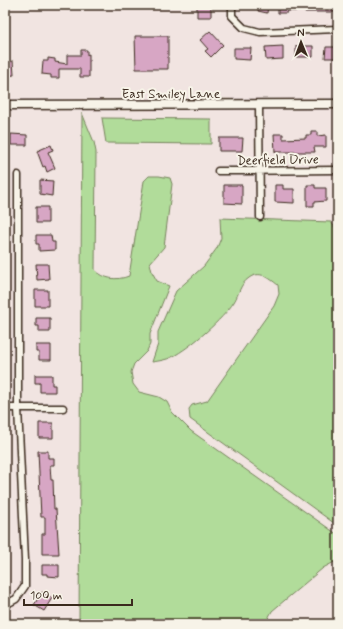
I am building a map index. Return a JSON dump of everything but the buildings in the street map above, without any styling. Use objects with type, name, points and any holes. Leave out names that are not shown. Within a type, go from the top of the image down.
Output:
[{"type":"street","points":[[232,5],[232,16],[244,28],[250,30],[260,32],[338,29]]},
{"type":"street","points":[[258,104],[260,217]]},
{"type":"street","name":"East Smiley Lane","points":[[5,106],[338,104]]},
{"type":"street","name":"Deerfield Drive","points":[[218,171],[338,170]]},
{"type":"street","points":[[5,605],[16,599],[25,586],[18,408],[18,175]]},
{"type":"street","points":[[5,408],[63,408]]},
{"type":"green space","points":[[82,113],[94,142],[96,152],[95,270],[106,277],[115,279],[129,276],[144,181],[149,176],[159,176],[170,178],[172,184],[164,247],[150,263],[152,272],[157,281],[169,286],[150,334],[150,344],[147,351],[134,364],[131,372],[133,384],[139,392],[159,397],[167,402],[172,412],[191,431],[338,535],[338,560],[323,568],[272,611],[265,624],[79,624]]},
{"type":"green space","points":[[102,118],[211,119],[211,144],[106,143]]},
{"type":"green space","points":[[220,218],[331,222],[338,232],[338,526],[190,419],[189,409],[192,405],[207,401],[274,306],[279,294],[278,285],[261,275],[249,278],[242,286],[229,309],[206,332],[188,347],[172,357],[165,360],[152,362],[158,344],[158,332],[176,291],[204,266],[217,248],[221,238]]}]
